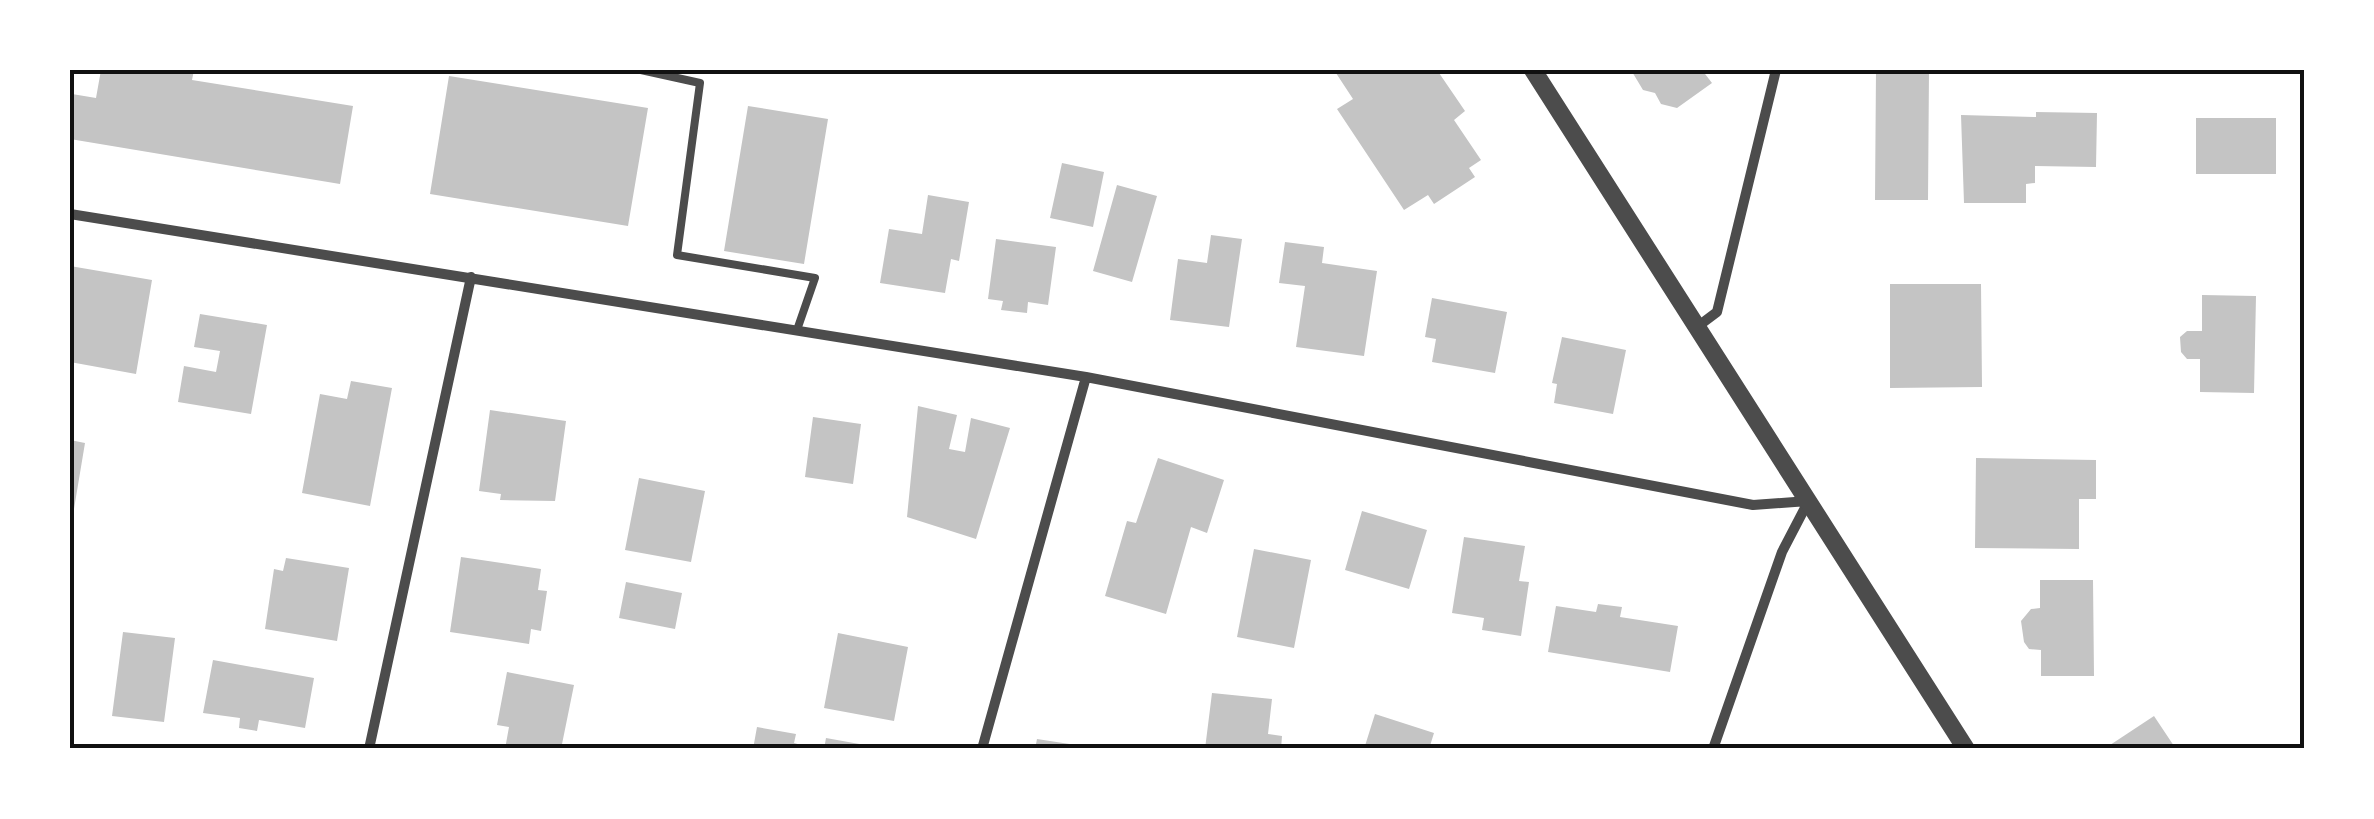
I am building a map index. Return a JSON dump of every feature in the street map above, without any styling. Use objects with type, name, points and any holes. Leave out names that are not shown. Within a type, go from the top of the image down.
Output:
[{"type":"street","points":[[1533,70],[1966,749]]},
{"type":"street","points":[[1696,328],[1717,312],[1776,70]]},
{"type":"street","points":[[70,214],[1086,377],[1753,505],[1809,501]]},
{"type":"street","points":[[369,749],[471,277]]},
{"type":"street","points":[[982,749],[1086,377]]},
{"type":"street","points":[[1713,749],[1782,552],[1809,501]]},
{"type":"lane","points":[[641,70],[700,83],[677,256],[815,278],[797,330]]},
{"type":"building","points":[[101,70],[194,70],[192,80],[353,106],[340,184],[70,139],[72,94],[96,98]]},
{"type":"building","points":[[1334,70],[1437,70],[1465,111],[1454,120],[1481,160],[1469,168],[1475,177],[1434,204],[1428,195],[1404,210],[1337,109],[1353,99]]},
{"type":"building","points":[[1631,70],[1702,70],[1712,83],[1677,108],[1661,104],[1655,93],[1643,90]]},
{"type":"building","points":[[1876,70],[1929,70],[1928,200],[1875,200]]},
{"type":"building","points":[[449,76],[648,108],[628,226],[430,194]]},
{"type":"building","points":[[748,106],[828,119],[804,264],[724,251]]},
{"type":"building","points":[[2036,112],[2097,113],[2096,167],[2035,166],[2035,183],[2026,184],[2026,203],[1964,203],[1961,115],[2036,117]]},
{"type":"building","points":[[2196,118],[2276,118],[2276,174],[2196,174]]},
{"type":"building","points":[[1062,163],[1104,172],[1093,227],[1050,218]]},
{"type":"building","points":[[1117,185],[1157,196],[1132,282],[1093,271]]},
{"type":"building","points":[[928,195],[969,202],[959,261],[951,259],[945,293],[880,283],[889,229],[922,234]]},
{"type":"building","points":[[1211,235],[1242,239],[1229,327],[1170,320],[1178,259],[1207,263]]},
{"type":"building","points":[[996,239],[1056,247],[1048,305],[1028,302],[1027,313],[1001,310],[1003,301],[988,299]]},
{"type":"building","points":[[1285,242],[1324,247],[1322,263],[1377,271],[1364,356],[1296,347],[1305,286],[1279,283]]},
{"type":"building","points":[[70,266],[152,280],[136,374],[70,362]]},
{"type":"building","points":[[1890,284],[1981,284],[1982,387],[1890,388]]},
{"type":"building","points":[[2202,295],[2256,296],[2254,393],[2200,392],[2200,359],[2187,359],[2181,352],[2180,337],[2187,331],[2202,331]]},
{"type":"building","points":[[1432,298],[1507,312],[1495,373],[1432,362],[1436,339],[1425,337]]},
{"type":"building","points":[[200,314],[267,325],[251,414],[178,402],[184,366],[216,372],[220,351],[194,347]]},
{"type":"building","points":[[1562,337],[1626,350],[1613,414],[1554,403],[1557,384],[1552,383]]},
{"type":"building","points":[[351,381],[392,388],[370,506],[302,493],[320,394],[347,399]]},
{"type":"building","points":[[918,406],[957,415],[949,449],[965,452],[971,418],[1010,428],[976,539],[907,517]]},
{"type":"building","points":[[490,410],[566,421],[555,501],[500,500],[501,494],[479,491]]},
{"type":"building","points":[[813,417],[861,424],[853,484],[805,477]]},
{"type":"building","points":[[70,440],[85,443],[72,521],[70,521]]},
{"type":"building","points":[[1158,458],[1224,480],[1207,533],[1191,527],[1166,614],[1105,596],[1127,521],[1136,523]]},
{"type":"building","points":[[1976,458],[2096,460],[2096,499],[2079,499],[2079,549],[1975,548]]},
{"type":"building","points":[[639,478],[705,491],[691,562],[625,550]]},
{"type":"building","points":[[1362,511],[1427,530],[1409,589],[1345,570]]},
{"type":"building","points":[[1464,537],[1525,546],[1519,581],[1529,582],[1521,636],[1482,630],[1484,618],[1452,613]]},
{"type":"building","points":[[1254,549],[1311,560],[1294,648],[1237,637]]},
{"type":"building","points":[[461,557],[541,569],[538,590],[547,591],[541,631],[531,629],[529,644],[450,632]]},
{"type":"building","points":[[286,558],[349,568],[337,641],[265,629],[274,569],[283,571]]},
{"type":"building","points":[[2040,580],[2093,580],[2094,676],[2041,676],[2041,650],[2029,649],[2024,642],[2021,621],[2031,609],[2040,608]]},
{"type":"building","points":[[626,582],[682,593],[675,629],[619,618]]},
{"type":"building","points":[[1598,604],[1622,607],[1620,617],[1678,626],[1670,672],[1548,652],[1556,606],[1596,612]]},
{"type":"building","points":[[123,632],[175,638],[164,722],[112,716]]},
{"type":"building","points":[[838,633],[908,647],[894,721],[824,708]]},
{"type":"building","points":[[213,660],[314,678],[305,728],[259,720],[257,731],[239,728],[240,718],[203,713]]},
{"type":"building","points":[[507,672],[574,685],[561,749],[505,749],[509,727],[497,725]]},
{"type":"building","points":[[1212,693],[1272,699],[1268,734],[1282,736],[1281,749],[1205,749]]},
{"type":"building","points":[[1375,714],[1434,733],[1429,749],[1364,749]]},
{"type":"building","points":[[2154,716],[2176,749],[2104,749]]},
{"type":"building","points":[[757,727],[796,734],[794,743],[815,749],[753,749]]},
{"type":"building","points":[[826,738],[876,747],[824,749]]},
{"type":"building","points":[[1037,739],[1089,747],[1089,749],[1035,749]]}]
